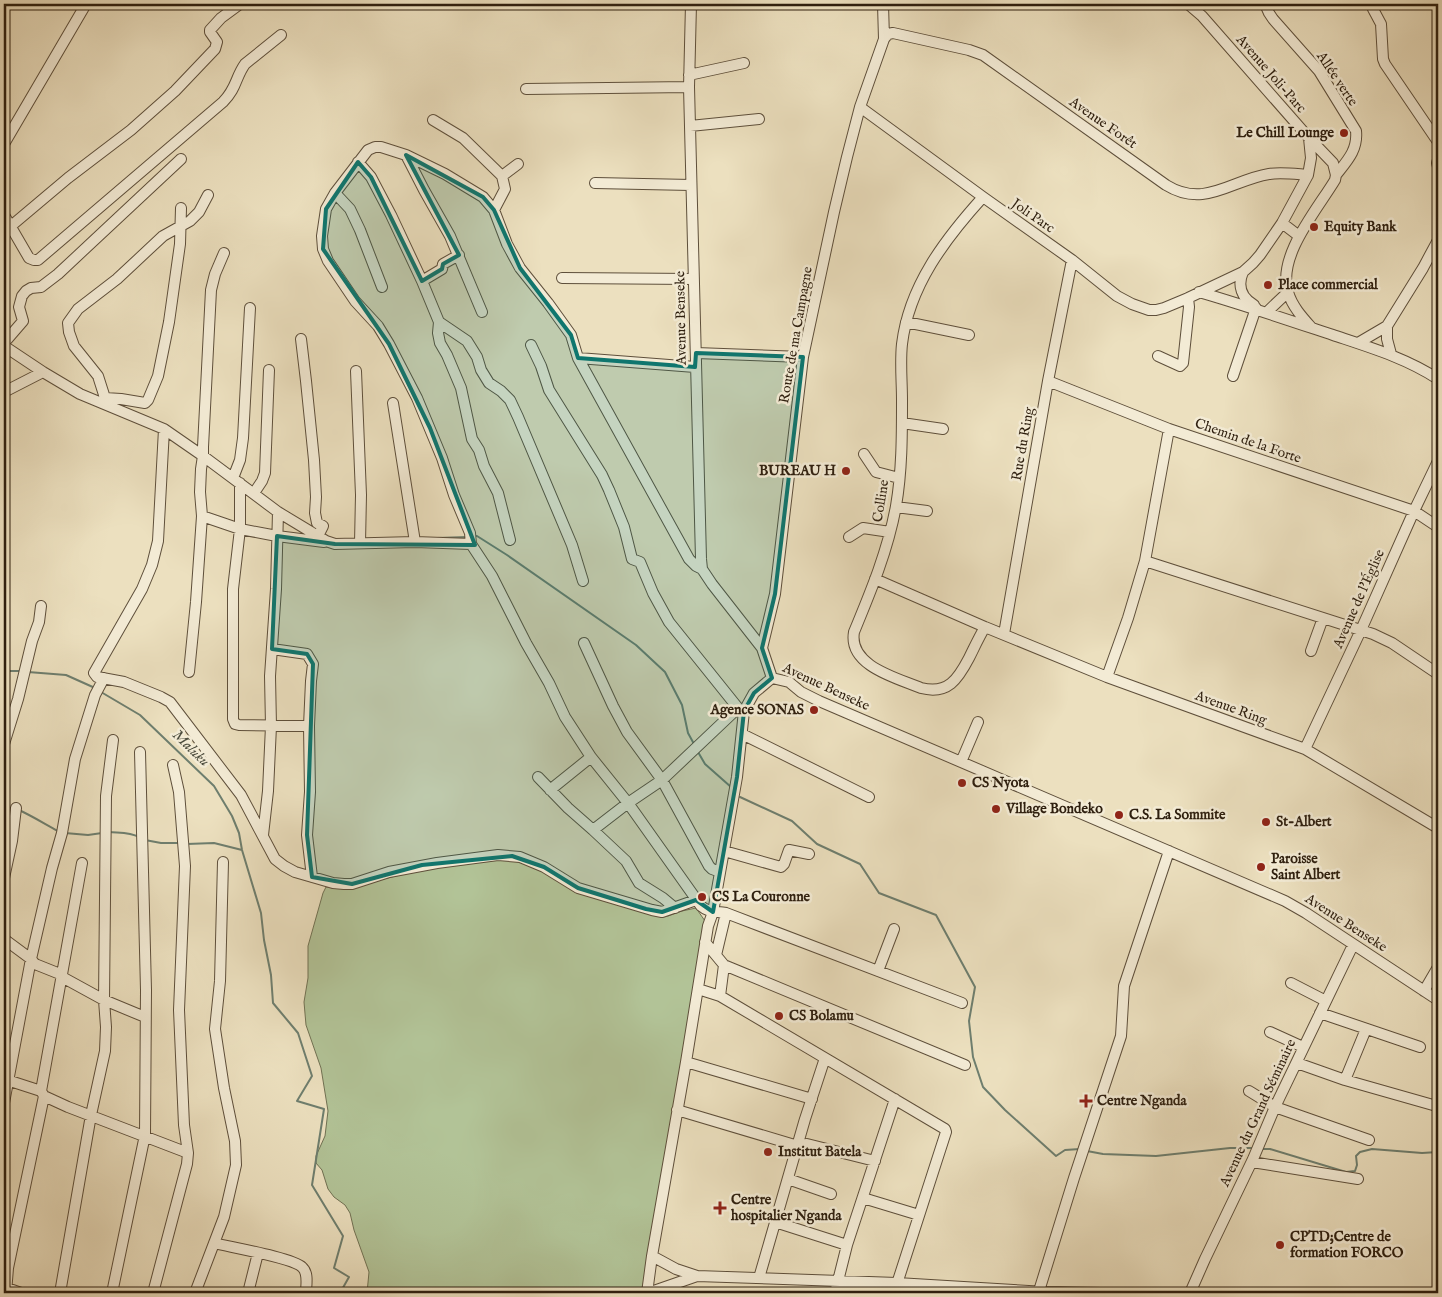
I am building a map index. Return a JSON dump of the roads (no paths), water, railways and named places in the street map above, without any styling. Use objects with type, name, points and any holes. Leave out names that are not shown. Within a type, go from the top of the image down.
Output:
[{"type":"street","points":[[4,144],[86,4]]},
{"type":"street","points":[[11,226],[68,178],[131,130],[187,80],[215,49],[217,42],[210,30],[221,18],[240,4]]},
{"type":"street","name":"Avenue Benseke","points":[[691,4],[689,88],[702,569],[762,648],[772,678],[789,682],[808,696],[1285,901],[1438,1000]]},
{"type":"street","points":[[883,4],[886,36]]},
{"type":"street","name":"Avenue Joli-Parc","points":[[1188,4],[1202,16],[1333,163],[1336,174]]},
{"type":"street","name":"Allée verte","points":[[1265,4],[1273,19],[1323,77],[1356,131],[1357,140],[1350,157],[1336,174],[1335,180],[1299,236],[1288,266],[1286,282],[1288,292]]},
{"type":"street","points":[[1373,9],[1381,24],[1385,64],[1438,142]]},
{"type":"street","name":"Avenue Forêt","points":[[886,36],[893,33],[969,50],[983,55],[1178,192],[1192,195],[1213,193],[1269,174],[1308,175]]},
{"type":"street","points":[[4,215],[29,258],[38,260],[223,102],[233,90],[240,70],[245,64],[281,35]]},
{"type":"street","name":"Route de ma Campagne","points":[[762,648],[775,594],[803,357],[834,212],[860,107],[886,36]]},
{"type":"street","points":[[689,76],[744,64]]},
{"type":"street","points":[[526,89],[689,88]]},
{"type":"street","name":"Joli Parc","points":[[860,107],[1072,260],[1117,296],[1141,308],[1156,310],[1188,298],[1243,272]]},
{"type":"street","points":[[690,126],[759,118]]},
{"type":"street","points":[[433,120],[463,138],[502,176],[504,189],[494,210]]},
{"type":"street","points":[[1262,310],[1243,295],[1240,284],[1243,272],[1260,255],[1282,223],[1308,175],[1311,158],[1309,138]]},
{"type":"street","points":[[702,569],[696,566],[690,559],[578,358],[571,336],[548,302],[520,268],[507,244],[494,210],[484,196],[406,155],[375,147],[368,150],[335,192],[326,209],[322,249],[355,301],[378,326],[389,344],[430,428],[470,533],[471,544],[492,576],[565,717],[591,757],[628,803],[703,908],[713,912],[726,913],[962,1003]]},
{"type":"street","points":[[406,155],[450,236],[482,312]]},
{"type":"street","points":[[181,159],[58,274],[41,287],[31,288],[26,291],[22,296],[19,307],[22,321],[5,340],[44,372],[80,394],[104,400],[164,429],[203,452],[236,481],[278,512],[320,533],[326,541],[335,544]]},
{"type":"street","points":[[1438,160],[1438,168]]},
{"type":"street","points":[[358,162],[371,177],[391,215],[439,322],[438,333],[440,343],[461,388],[472,439],[498,492],[510,540]]},
{"type":"street","points":[[502,176],[518,164]]},
{"type":"street","points":[[595,184],[692,185]]},
{"type":"street","points":[[335,192],[350,209],[382,287]]},
{"type":"street","points":[[104,400],[98,376],[74,346],[68,323],[78,309],[118,279],[163,236],[190,221],[208,195]]},
{"type":"street","name":"Colline","points":[[983,197],[946,241],[934,259],[918,287],[906,322],[902,353],[902,423],[896,507],[885,550],[854,632],[853,643],[860,656],[881,671],[928,690],[938,690],[952,683],[961,673],[985,627]]},
{"type":"street","points":[[104,400],[121,398],[145,404],[158,376],[169,322],[180,244],[181,208]]},
{"type":"street","points":[[1282,223],[1299,236]]},
{"type":"street","points":[[1358,343],[1387,326],[1438,240]]},
{"type":"street","points":[[189,672],[202,516],[200,492],[211,290],[215,274],[224,253]]},
{"type":"street","points":[[422,281],[442,268],[447,260],[459,255]]},
{"type":"street","name":"Rue du Ring","points":[[1004,634],[1048,381],[1072,260]]},
{"type":"street","points":[[562,278],[694,279]]},
{"type":"street","points":[[1199,292],[1262,310],[1391,354],[1438,379]]},
{"type":"street","points":[[1233,376],[1262,310],[1288,292],[1298,311],[1311,328]]},
{"type":"street","points":[[1158,356],[1180,366],[1183,363],[1189,307],[1188,298]]},
{"type":"street","points":[[250,308],[243,438],[236,481],[240,529],[233,589],[233,719],[235,724],[239,725],[309,726]]},
{"type":"street","points":[[439,322],[467,341],[489,383],[510,400],[568,536],[583,581]]},
{"type":"street","points":[[906,322],[969,335]]},
{"type":"street","points":[[1387,326],[1387,339],[1391,354]]},
{"type":"street","points":[[301,339],[314,460],[315,513],[317,523],[323,526],[320,533]]},
{"type":"street","points":[[531,345],[549,390],[602,474],[624,527],[632,559],[640,562],[653,593],[671,625],[741,709],[742,734],[737,777],[713,912],[705,942],[652,1256],[648,1293],[665,1291],[698,1276]]},
{"type":"street","points":[[696,353],[803,357]]},
{"type":"street","points":[[578,358],[696,367]]},
{"type":"street","points":[[254,493],[265,473],[269,370]]},
{"type":"street","points":[[356,371],[361,495],[360,538]]},
{"type":"street","points":[[4,392],[44,372]]},
{"type":"street","name":"Chemin de la Forte","points":[[1048,381],[1169,429],[1414,511],[1438,527]]},
{"type":"street","points":[[393,403],[414,538]]},
{"type":"street","points":[[902,423],[943,429]]},
{"type":"street","points":[[4,1103],[6,1079],[31,959],[62,833],[75,759],[100,686],[94,673],[142,589],[152,566],[158,541],[164,429]]},
{"type":"street","points":[[1107,677],[1130,612],[1145,561],[1169,429]]},
{"type":"street","points":[[864,454],[876,472],[899,478]]},
{"type":"street","name":"Avenue de l'Église","points":[[1305,749],[1362,630],[1438,461]]},
{"type":"street","points":[[896,507],[927,512]]},
{"type":"street","points":[[263,835],[268,791],[271,726],[270,676],[276,589],[278,512]]},
{"type":"street","points":[[202,516],[240,529],[335,544],[360,538],[414,538],[471,544]]},
{"type":"street","points":[[849,537],[863,528],[890,532]]},
{"type":"street","points":[[1145,561],[1382,637],[1438,674]]},
{"type":"street","name":"Avenue Ring","points":[[875,579],[1107,677],[1305,749],[1438,828]]},
{"type":"street","points":[[4,744],[39,622],[41,606]]},
{"type":"street","points":[[1311,651],[1323,618]]},
{"type":"street","points":[[584,643],[627,732],[662,780],[709,866],[720,872]]},
{"type":"street","points":[[272,649],[306,654],[313,664],[309,726],[310,792],[307,835],[312,877]]},
{"type":"street","points":[[594,830],[682,763],[692,750],[741,709],[754,693],[772,678]]},
{"type":"street","points":[[100,686],[124,682],[170,702],[241,795],[275,858],[294,872],[333,883],[352,884],[389,872],[422,865],[504,855],[536,862],[583,890],[652,910],[662,912],[696,900]]},
{"type":"street","points":[[961,762],[978,722]]},
{"type":"street","points":[[742,734],[869,797]]},
{"type":"street","points":[[60,1293],[105,1051],[106,796],[113,740]]},
{"type":"street","points":[[112,1293],[145,1135],[146,990],[140,752]]},
{"type":"street","points":[[550,790],[591,757]]},
{"type":"street","points":[[153,1293],[187,1164],[188,1153],[184,1125],[178,1010],[185,866],[179,792],[173,765]]},
{"type":"street","points":[[538,777],[626,861],[639,883],[675,908]]},
{"type":"street","points":[[4,878],[12,841],[16,808]]},
{"type":"street","points":[[724,851],[780,867],[784,864],[789,850],[809,854]]},
{"type":"street","points":[[1044,1292],[1083,1150],[1121,1036],[1123,992],[1126,978],[1169,851]]},
{"type":"street","points":[[195,1293],[224,1217],[236,1165],[235,1141],[224,1088],[215,1029],[220,980],[223,862]]},
{"type":"street","points":[[21,1293],[5,1290],[8,1268],[43,1094],[82,863]]},
{"type":"street","points":[[716,955],[726,913]]},
{"type":"street","points":[[878,971],[894,929]]},
{"type":"street","points":[[4,940],[31,959],[35,964],[60,974],[104,1000],[145,1017]]},
{"type":"street","points":[[705,942],[724,965],[965,1065]]},
{"type":"street","name":"Avenue du Grand Séminaire","points":[[1190,1293],[1252,1161],[1275,1107],[1353,945]]},
{"type":"street","points":[[720,996],[724,965]]},
{"type":"street","points":[[1424,991],[1438,967]]},
{"type":"street","points":[[1291,983],[1326,1002]]},
{"type":"street","points":[[698,989],[720,996],[944,1127],[946,1130],[895,1288]]},
{"type":"street","points":[[1320,1014],[1420,1047]]},
{"type":"street","points":[[1345,1080],[1366,1029]]},
{"type":"street","points":[[1270,1032],[1303,1048]]},
{"type":"street","points":[[759,1278],[826,1058]]},
{"type":"street","points":[[686,1062],[812,1099]]},
{"type":"street","points":[[1296,1063],[1345,1080],[1433,1105]]},
{"type":"street","points":[[6,1079],[43,1094],[68,1107],[188,1153]]},
{"type":"street","points":[[1249,1091],[1275,1107],[1370,1140]]},
{"type":"street","points":[[835,1293],[847,1245],[895,1099]]},
{"type":"street","points":[[677,1110],[798,1146],[807,1144],[875,1161]]},
{"type":"street","points":[[1252,1161],[1358,1179]]},
{"type":"street","points":[[788,1179],[831,1194]]},
{"type":"street","points":[[863,1198],[919,1215]]},
{"type":"street","points":[[775,1222],[847,1245]]},
{"type":"street","points":[[214,1244],[283,1259],[301,1266],[306,1273],[306,1293]]},
{"type":"street","points":[[248,1293],[258,1253]]},
{"type":"street","points":[[652,1256],[676,1269],[698,1276],[838,1282],[895,1288],[1101,1293]]},
{"type":"waterway","points":[[474,536],[507,555],[636,645],[665,672],[682,705],[688,733],[694,744]]},
{"type":"waterway","points":[[437,538],[467,537]]},
{"type":"waterway","name":"Maluku","points":[[4,671],[21,671]]},
{"type":"waterway","name":"Maluku","points":[[28,672],[66,675],[95,688]]},
{"type":"waterway","points":[[101,692],[140,715],[214,786],[232,816],[239,833],[242,850],[261,913],[271,975],[273,1003],[298,1033],[312,1076],[297,1101],[324,1109],[312,1185],[343,1236],[334,1268],[349,1277],[340,1293]]},
{"type":"waterway","points":[[698,752],[705,764],[731,787]]},
{"type":"waterway","points":[[740,797],[792,821],[817,844],[860,864],[879,893],[936,915],[975,987],[969,1021],[973,1057],[983,1087],[1005,1110],[1056,1156],[1065,1150],[1080,1149]]},
{"type":"waterway","points":[[4,814],[12,810]]},
{"type":"waterway","points":[[19,810],[58,831]]},
{"type":"waterway","points":[[109,832],[128,833],[139,837]]},
{"type":"waterway","points":[[65,833],[88,835],[102,833]]},
{"type":"waterway","points":[[145,840],[161,843],[180,843]]},
{"type":"waterway","points":[[187,844],[214,843],[242,850]]},
{"type":"waterway","points":[[1087,1151],[1103,1154],[1156,1156],[1230,1148],[1254,1148]]},
{"type":"waterway","points":[[1261,1149],[1270,1149],[1346,1172],[1355,1171],[1357,1165],[1356,1156],[1360,1152],[1372,1149],[1422,1153],[1438,1152]]},
{"type":"place","name":"Le Chill Lounge","points":[[1344,133]]},
{"type":"place","name":"Equity Bank","points":[[1314,227]]},
{"type":"place","name":"Place commercial","points":[[1268,285]]},
{"type":"place","name":"BUREAU H","points":[[846,471]]},
{"type":"place","name":"Agence SONAS","points":[[814,710]]},
{"type":"place","name":"CS Nyota","points":[[962,783]]},
{"type":"place","name":"Village Bondeko","points":[[996,809]]},
{"type":"place","name":"C.S. La Sommite","points":[[1119,815]]},
{"type":"place","name":"St-Albert","points":[[1266,822]]},
{"type":"place","name":"Paroisse Saint Albert","points":[[1261,867]]},
{"type":"place","name":"CS La Couronne","points":[[702,897]]},
{"type":"place","name":"CS Bolamu","points":[[779,1016]]},
{"type":"place","name":"Centre Nganda","points":[[1086,1101]]},
{"type":"place","name":"Institut Batela","points":[[768,1152]]},
{"type":"place","name":"Centre hospitalier Nganda","points":[[720,1208]]},
{"type":"place","name":"CPTD;Centre de formation FORCO","points":[[1280,1245]]}]
